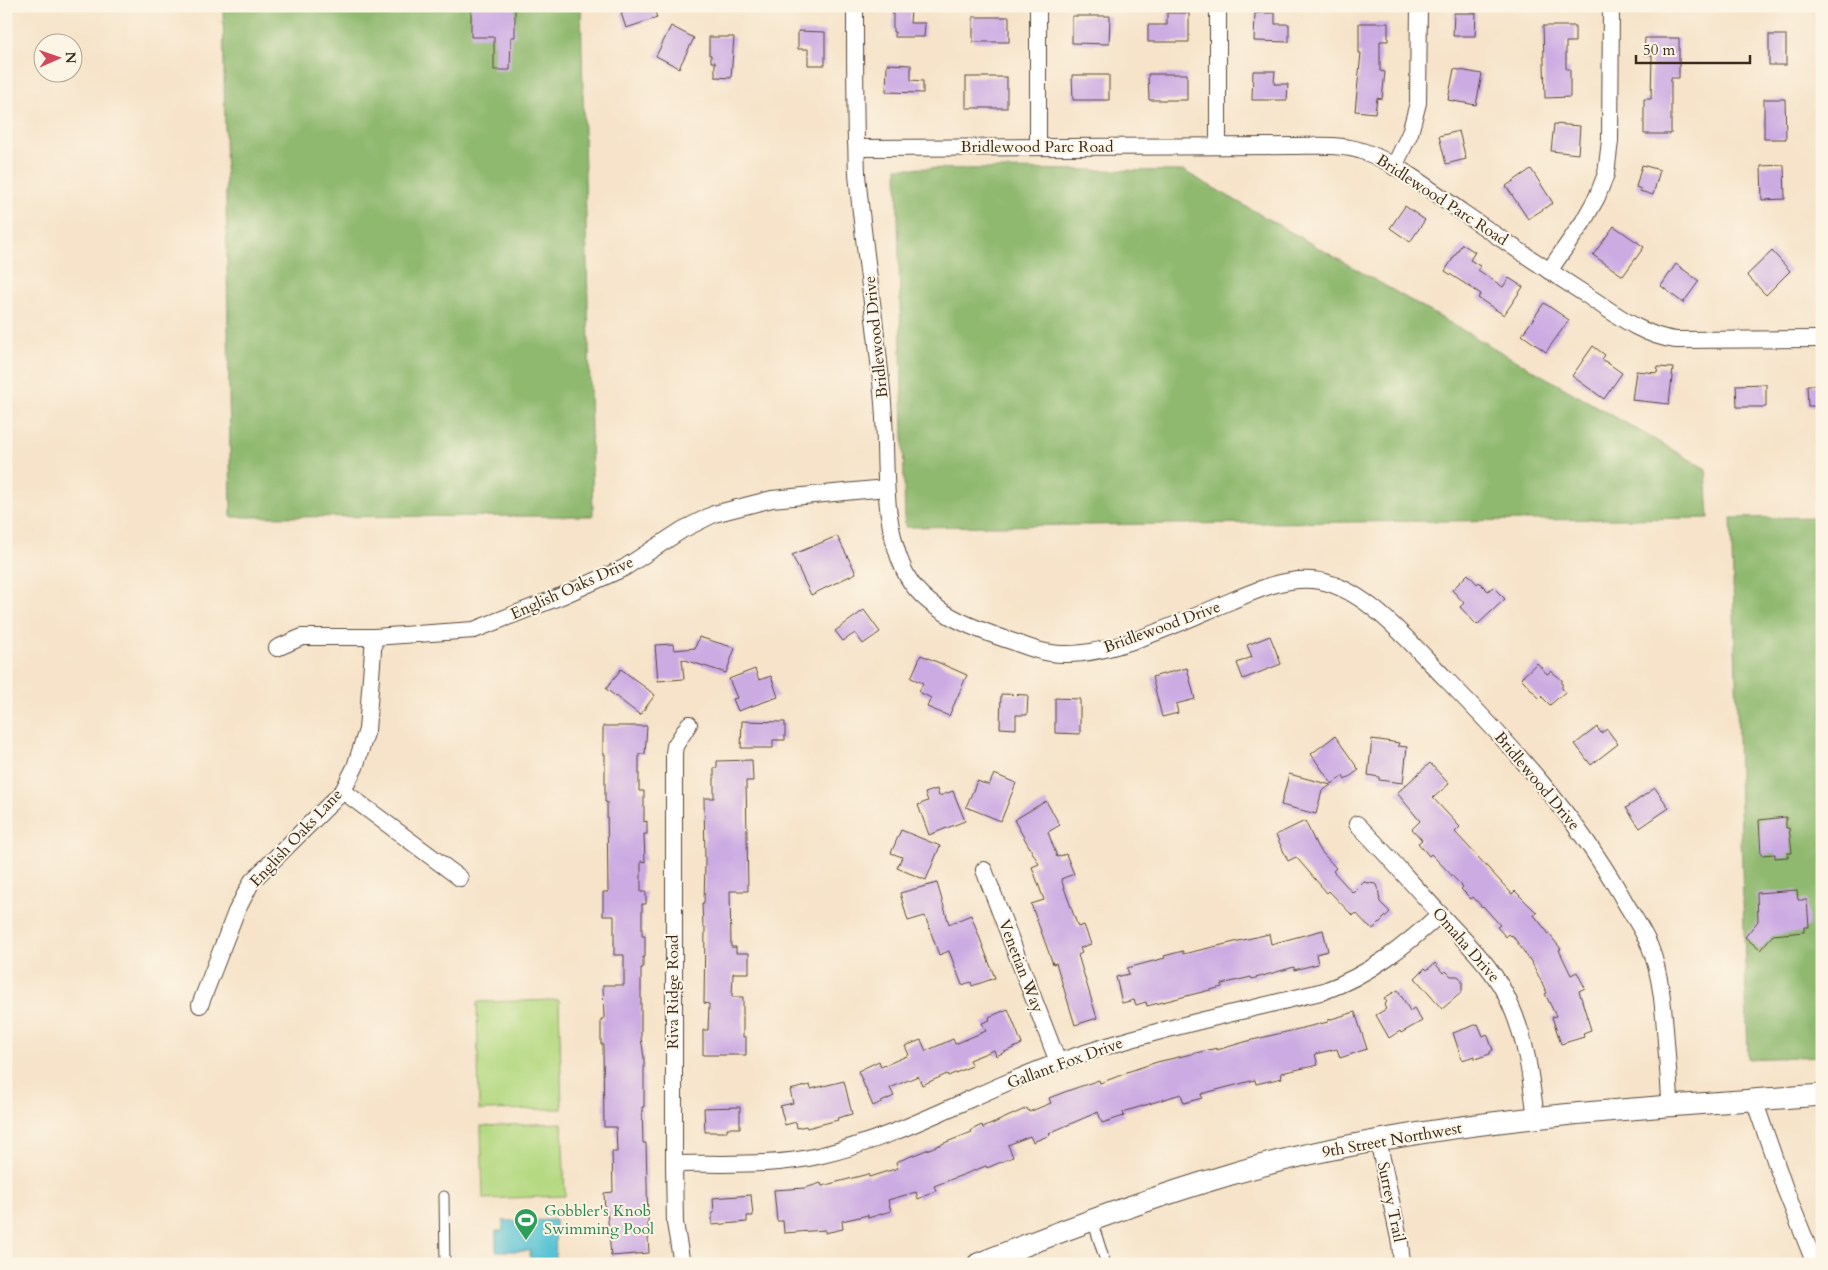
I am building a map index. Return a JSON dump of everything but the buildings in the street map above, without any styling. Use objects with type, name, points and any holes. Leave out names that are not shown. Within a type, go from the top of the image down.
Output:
[{"type":"street","name":"Bridlewood Drive","points":[[855,6],[857,179],[873,300],[884,407],[889,523],[904,570],[914,587],[931,602],[970,626],[1034,649],[1062,654],[1076,654],[1117,645],[1168,627],[1262,588],[1299,579],[1334,584],[1370,606],[1415,648],[1529,768],[1579,830],[1608,874],[1649,943],[1655,961],[1664,1011],[1670,1106]]},
{"type":"street","points":[[1038,6],[1038,148]]},
{"type":"street","points":[[1218,6],[1218,146]]},
{"type":"street","points":[[1394,167],[1410,133],[1418,103],[1419,6]]},
{"type":"street","points":[[1549,271],[1583,222],[1597,197],[1606,174],[1610,141],[1611,6]]},
{"type":"street","name":"Bridlewood Parc Road","points":[[856,148],[1311,146],[1352,149],[1374,155],[1394,167],[1631,324],[1664,338],[1709,340],[1822,339]]},
{"type":"street","name":"English Oaks Drive","points":[[277,648],[302,637],[374,637],[474,630],[564,595],[624,568],[682,530],[714,514],[772,499],[886,488]]},
{"type":"street","name":"English Oaks Lane","points":[[200,1005],[236,912],[252,881],[343,791],[355,767],[368,730],[374,637]]},
{"type":"street","name":"Riva Ridge Road","points":[[682,1264],[675,1223],[674,1164],[674,753],[679,739],[689,724]]},
{"type":"street","points":[[343,791],[460,878]]},
{"type":"street","name":"Omaha Drive","points":[[1357,824],[1384,851],[1490,969],[1510,1003],[1524,1041],[1536,1119]]},
{"type":"street","name":"Venetian Way","points":[[984,870],[1058,1062]]},
{"type":"street","name":"Gallant Fox Drive","points":[[674,1164],[772,1162],[816,1157],[843,1150],[875,1139],[1058,1062],[1132,1038],[1324,991],[1343,984],[1389,957],[1440,914]]},
{"type":"street","name":"9th Street Northwest","points":[[978,1264],[1092,1220],[1230,1174],[1378,1140],[1434,1131],[1536,1119],[1670,1106],[1822,1096]]},
{"type":"street","points":[[1754,1100],[1785,1189],[1816,1264]]},
{"type":"street","name":"Surrey Trail","points":[[1378,1140],[1400,1243],[1402,1264]]},
{"type":"street","points":[[1816,1264],[1822,1250]]},
{"type":"lane","points":[[444,1196],[445,1264]]},
{"type":"lane","points":[[1092,1220],[1106,1264]]},
{"type":"green space","points":[[223,6],[581,6],[593,516],[231,517]]},
{"type":"green space","points":[[897,168],[1184,171],[1706,469],[1709,518],[905,527]]},
{"type":"green space","points":[[1822,517],[1822,1056],[1748,1059],[1731,518]]},
{"type":"green space","points":[[559,1000],[562,1109],[479,1110],[477,1002]]},
{"type":"green space","points":[[562,1123],[565,1196],[483,1199],[481,1126]]},
{"type":"water","name":"Gobbler's Knob Swimming Pool","points":[[555,1220],[556,1264],[530,1264],[530,1251],[496,1251],[496,1231],[503,1231],[503,1221]]},
{"type":"place","name":"Gobbler's Knob Swimming Pool","points":[[526,1241]]}]
